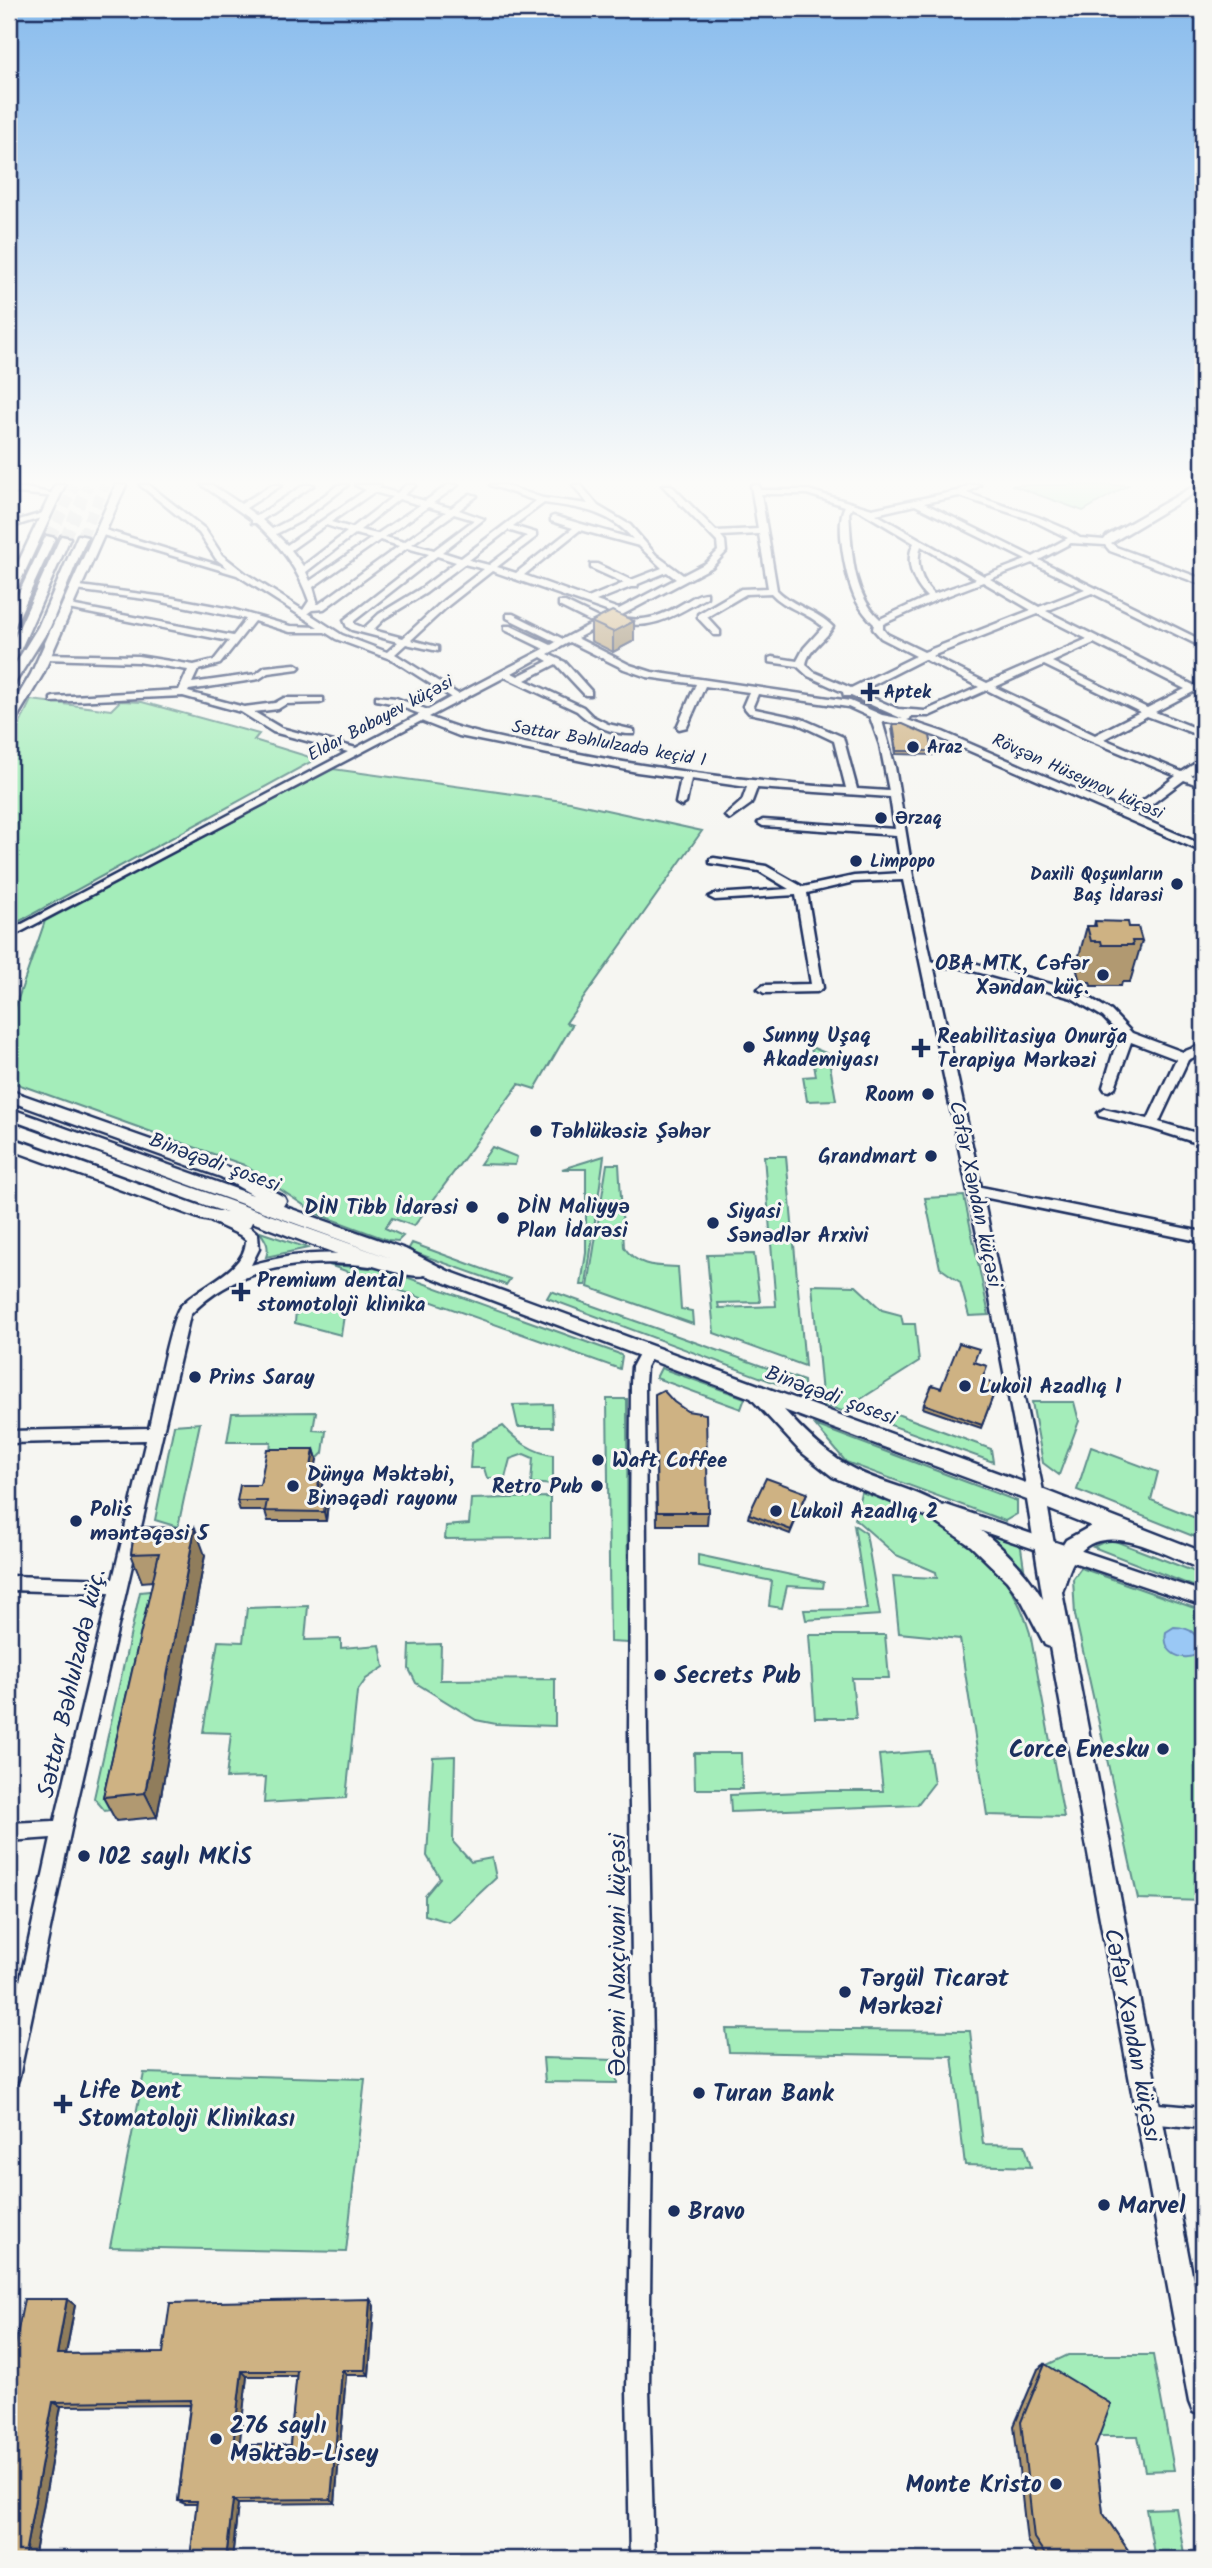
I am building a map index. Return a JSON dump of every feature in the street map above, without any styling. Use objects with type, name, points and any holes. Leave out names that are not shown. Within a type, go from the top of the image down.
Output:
[{"type":"main road","points":[[9,625],[19,605]]},
{"type":"main road","points":[[9,662],[35,605]]},
{"type":"main road","points":[[9,706],[53,605]]},
{"type":"main road","points":[[9,720],[45,656],[68,606]]},
{"type":"main road","points":[[9,683],[44,626]]},
{"type":"main road","points":[[9,1095],[242,1180],[302,1226]]},
{"type":"main road","name":"Binəqədi şosesi","points":[[9,1113],[302,1226],[388,1264],[442,1276]]},
{"type":"main road","name":"Binəqədi şosesi","points":[[9,1128],[302,1226],[399,1254],[442,1276],[1203,1561]]},
{"type":"main road","points":[[9,1143],[207,1215],[302,1226]]},
{"type":"main road","points":[[756,1392],[824,1460],[856,1479],[915,1501],[973,1536],[1012,1573],[1035,1602],[1064,1668]]},
{"type":"main road","points":[[1035,1496],[1064,1668]]},
{"type":"main road","points":[[1051,1594],[1068,1552],[1088,1534],[1106,1531],[1134,1534]]},
{"type":"main road","name":"Cəfər Xəndan küçəsi","points":[[1064,1668],[1203,2402]]},
{"type":"street","points":[[192,605],[299,632],[326,629]]},
{"type":"street","points":[[288,605],[339,637],[389,655],[457,698]]},
{"type":"street","points":[[304,615],[312,607],[324,605]]},
{"type":"street","points":[[368,605],[349,620],[349,625],[435,649]]},
{"type":"street","points":[[366,631],[382,616],[401,605]]},
{"type":"street","points":[[389,655],[401,641],[444,605]]},
{"type":"street","points":[[564,605],[599,622]]},
{"type":"street","points":[[596,605],[637,624],[654,623],[686,605]]},
{"type":"street","name":"Eldar Babayev küçəsi","points":[[9,935],[631,605]]},
{"type":"street","points":[[717,633],[701,616],[720,605]]},
{"type":"street","points":[[791,605],[828,627],[824,635],[803,655],[800,664]]},
{"type":"street","points":[[862,605],[879,623],[880,632],[884,636],[1096,739],[1203,784]]},
{"type":"street","points":[[879,623],[918,605]]},
{"type":"street","points":[[1029,605],[1203,694]]},
{"type":"street","points":[[836,700],[923,656],[1051,605]]},
{"type":"street","points":[[1126,605],[1202,642]]},
{"type":"street","points":[[68,606],[233,639]]},
{"type":"street","points":[[510,616],[638,672],[754,692],[836,700],[874,716],[889,719],[922,716],[1095,639]]},
{"type":"street","points":[[45,656],[138,659],[194,668],[217,662],[252,618]]},
{"type":"street","points":[[339,637],[355,628]]},
{"type":"street","points":[[508,628],[562,664],[589,693]]},
{"type":"street","points":[[772,660],[800,664],[810,674],[851,692],[889,719]]},
{"type":"street","points":[[517,680],[555,661]]},
{"type":"street","points":[[1045,662],[1147,713],[1203,734]]},
{"type":"street","points":[[54,700],[185,690],[258,676],[265,670],[295,667]]},
{"type":"street","points":[[185,690],[194,668]]},
{"type":"street","points":[[504,673],[580,709],[589,718],[630,732]]},
{"type":"street","points":[[682,727],[701,683]]},
{"type":"street","points":[[1096,739],[1192,689]]},
{"type":"street","points":[[185,690],[244,709],[277,730],[356,751]]},
{"type":"street","points":[[754,692],[748,706],[752,711],[799,721],[839,739],[852,792]]},
{"type":"street","name":"Səttar Bəhlulzadə keçid 1","points":[[379,698],[393,700],[454,732],[624,767],[753,785],[893,794]]},
{"type":"street","points":[[244,709],[278,706],[284,701],[320,700]]},
{"type":"street","name":"Rövşən Hüseynov küçəsi","points":[[889,719],[939,734],[1203,849]]},
{"type":"street","name":"Cəfər Xəndan küçəsi","points":[[889,719],[893,794],[899,832],[976,1191],[1035,1496]]},
{"type":"street","points":[[1128,817],[1203,761]]},
{"type":"street","points":[[681,803],[687,776]]},
{"type":"street","points":[[730,816],[747,802],[753,785]]},
{"type":"street","points":[[763,823],[899,832]]},
{"type":"street","points":[[714,861],[762,868],[801,891]]},
{"type":"street","points":[[715,897],[801,891],[854,879],[908,876]]},
{"type":"street","points":[[764,989],[817,988],[801,891]]},
{"type":"street","points":[[928,966],[955,962],[1076,995],[1107,1014],[1128,1036],[1183,1057]]},
{"type":"street","points":[[1109,1087],[1128,1036]]},
{"type":"street","points":[[1152,1124],[1183,1057],[1203,1048]]},
{"type":"street","points":[[1104,1113],[1203,1140]]},
{"type":"street","points":[[976,1191],[1203,1237]]},
{"type":"street","points":[[207,1215],[245,1231],[254,1242],[252,1253],[225,1281]]},
{"type":"street","points":[[225,1281],[264,1265],[306,1256],[388,1264]]},
{"type":"street","name":"Səttar Bəhlulzadə küç.","points":[[9,2077],[62,1829],[183,1314],[190,1304],[225,1281]]},
{"type":"street","name":"Əcəmi Naxçivani küçəsi","points":[[642,2559],[638,2389],[643,2042],[638,1731],[638,1382],[639,1367],[648,1352]]},
{"type":"street","points":[[9,1437],[154,1434]]},
{"type":"street","points":[[915,1501],[1203,1599]]},
{"type":"street","points":[[1005,1532],[1027,1531],[1039,1517]]},
{"type":"street","points":[[9,1583],[120,1586]]},
{"type":"street","points":[[9,1832],[62,1829]]},
{"type":"street","points":[[1147,2113],[1203,2118]]},
{"type":"green space","points":[[31,700],[111,710],[120,701],[142,702],[259,734],[254,740],[316,759],[9,927],[9,747]]},
{"type":"green space","points":[[333,769],[570,802],[702,831],[566,1023],[572,1025],[535,1089],[519,1084],[414,1226],[392,1218],[385,1228],[403,1236],[398,1241],[388,1240],[317,1214],[244,1165],[9,1081],[9,1025],[45,921]]},
{"type":"green space","points":[[811,1047],[828,1054],[836,1100],[807,1101],[803,1077],[816,1076]]},
{"type":"green space","points":[[492,1147],[517,1157],[515,1165],[480,1164]]},
{"type":"green space","points":[[604,1156],[586,1285],[581,1285],[586,1253],[586,1169],[562,1169]]},
{"type":"green space","points":[[764,1156],[786,1156],[805,1366],[714,1333],[707,1255],[754,1254],[760,1302],[718,1303],[719,1308],[776,1306]]},
{"type":"green space","points":[[607,1164],[619,1164],[624,1247],[641,1262],[678,1267],[681,1309],[692,1311],[693,1324],[588,1287]]},
{"type":"green space","points":[[964,1196],[989,1315],[969,1316],[960,1282],[940,1268],[925,1198]]},
{"type":"green space","points":[[260,1232],[308,1248],[266,1257],[266,1241]]},
{"type":"green space","points":[[412,1243],[510,1279],[506,1285],[408,1250]]},
{"type":"green space","points":[[329,1265],[384,1269],[617,1353],[622,1356],[620,1369]]},
{"type":"green space","points":[[812,1285],[856,1286],[882,1310],[901,1315],[903,1324],[915,1324],[919,1362],[842,1411],[823,1405]]},
{"type":"green space","points":[[551,1291],[804,1381],[805,1394],[547,1298]]},
{"type":"green space","points":[[345,1309],[341,1335],[295,1323],[296,1310]]},
{"type":"green space","points":[[661,1368],[745,1398],[741,1409],[656,1378]]},
{"type":"green space","points":[[607,1399],[627,1399],[628,1643],[610,1642]]},
{"type":"green space","points":[[1032,1402],[1074,1402],[1079,1421],[1059,1475],[1043,1463]]},
{"type":"green space","points":[[552,1404],[553,1427],[518,1427],[513,1405]]},
{"type":"green space","points":[[316,1412],[313,1430],[326,1431],[323,1453],[317,1459],[269,1459],[271,1442],[227,1442],[232,1413]]},
{"type":"green space","points":[[894,1413],[991,1449],[993,1462],[882,1422]]},
{"type":"green space","points":[[200,1423],[178,1527],[155,1520],[174,1425]]},
{"type":"green space","points":[[815,1425],[1017,1501],[1017,1514],[1005,1521],[846,1462]]},
{"type":"green space","points":[[503,1426],[525,1445],[553,1455],[553,1485],[531,1483],[533,1458],[524,1454],[510,1459],[505,1478],[487,1478],[484,1468],[470,1468],[472,1442]]},
{"type":"green space","points":[[1091,1447],[1158,1472],[1151,1500],[1203,1521],[1203,1540],[1077,1490]]},
{"type":"green space","points":[[861,1492],[917,1513],[942,1526],[965,1540],[1004,1578],[1019,1603],[1030,1633],[1064,1817],[987,1815],[960,1639],[899,1633],[893,1576],[937,1578],[936,1572],[896,1555],[855,1519]]},
{"type":"green space","points":[[550,1497],[550,1538],[445,1539],[446,1526],[469,1524],[471,1499]]},
{"type":"green space","points":[[854,1525],[866,1533],[880,1615],[806,1620],[804,1610],[867,1609]]},
{"type":"green space","points":[[976,1527],[1020,1541],[1024,1568]]},
{"type":"green space","points":[[1110,1539],[1203,1575],[1203,1590],[1093,1547]]},
{"type":"green space","points":[[698,1555],[824,1582],[823,1588],[787,1586],[782,1608],[769,1606],[772,1581],[698,1566]]},
{"type":"green space","points":[[1081,1568],[1203,1611],[1203,1901],[1138,1899],[1075,1615],[1073,1579]]},
{"type":"green space","points":[[160,1590],[115,1809],[105,1811],[94,1798],[140,1592]]},
{"type":"green space","points":[[308,1606],[305,1640],[341,1639],[341,1648],[380,1645],[384,1667],[366,1679],[357,1692],[346,1798],[264,1803],[266,1777],[226,1778],[231,1733],[203,1732],[218,1641],[243,1642],[247,1608]]},
{"type":"green space","points":[[809,1635],[885,1635],[889,1678],[852,1678],[856,1718],[815,1718]]},
{"type":"green space","points":[[441,1644],[440,1680],[555,1679],[555,1726],[496,1724],[476,1720],[416,1683],[409,1669],[410,1645]]},
{"type":"green space","points":[[929,1751],[934,1783],[917,1805],[731,1812],[730,1795],[883,1791],[879,1755]]},
{"type":"green space","points":[[694,1753],[741,1753],[742,1789],[695,1789]]},
{"type":"green space","points":[[455,1756],[453,1842],[471,1862],[492,1858],[496,1878],[449,1922],[425,1915],[425,1896],[440,1878],[427,1856],[433,1757]]},
{"type":"green space","points":[[726,2029],[970,2031],[983,2144],[1025,2145],[1031,2167],[965,2165],[952,2056],[729,2052]]},
{"type":"green space","points":[[543,2058],[616,2060],[617,2083],[545,2082]]},
{"type":"green space","points":[[144,2073],[365,2079],[346,2252],[110,2247]]},
{"type":"green space","points":[[1068,2355],[1153,2355],[1174,2470],[1145,2471],[1138,2436],[1093,2436],[1038,2369]]},
{"type":"green space","points":[[1176,2508],[1185,2559],[1155,2559],[1146,2509]]},
{"type":"water","points":[[1174,1627],[1194,1633],[1199,1641],[1199,1653],[1180,1657],[1170,1651],[1166,1632]]},
{"type":"building","points":[[612,611],[634,621],[613,632],[591,622]]},
{"type":"building","name":"Araz","points":[[893,724],[903,724],[930,736],[933,751],[897,751]]},
{"type":"building","points":[[1095,921],[1128,922],[1129,927],[1138,927],[1142,941],[1132,941],[1133,945],[1102,945],[1101,941],[1091,941],[1087,926],[1096,926]]},
{"type":"building","name":"Lukoil Azadlıq 1","points":[[959,1343],[979,1349],[974,1362],[987,1366],[982,1380],[997,1385],[982,1425],[924,1404],[932,1385],[941,1388]]},
{"type":"building","points":[[663,1390],[687,1411],[706,1414],[708,1512],[657,1512],[655,1394]]},
{"type":"building","name":"Dünya Məktəbi, Binəqədi rayonu","points":[[267,1449],[314,1449],[311,1467],[321,1468],[317,1493],[326,1494],[324,1512],[265,1511],[267,1501],[237,1501],[240,1485],[260,1485]]},
{"type":"building","name":"Lukoil Azadlıq 2","points":[[766,1478],[807,1493],[791,1530],[749,1514]]},
{"type":"building","points":[[135,1527],[195,1528],[145,1793],[103,1797],[159,1553],[131,1554]]},
{"type":"building","name":"276 saylı Məktəb-Lisey","points":[[24,2299],[67,2299],[57,2354],[163,2353],[170,2303],[370,2299],[365,2370],[342,2370],[331,2499],[233,2500],[226,2559],[190,2559],[197,2501],[178,2501],[191,2400],[53,2402],[24,2559],[9,2559],[9,2377]],"holes":[[[242,2371],[297,2371],[290,2445],[233,2445]]]},
{"type":"building","name":"Monte Kristo","points":[[1045,2364],[1111,2404],[1095,2447],[1103,2513],[1134,2559],[1048,2559],[1034,2538],[1021,2422]]},
{"type":"place","name":"Aptek","points":[[870,692]]},
{"type":"place","name":"Araz","points":[[913,747]]},
{"type":"place","name":"Ərzaq","points":[[881,818]]},
{"type":"place","name":"Limpopo","points":[[856,861]]},
{"type":"place","name":"Daxili Qoşunların Baş İdarəsi","points":[[1177,884]]},
{"type":"place","name":"OBA MTK, Cəfər Xəndan küç.","points":[[1103,975]]},
{"type":"place","name":"Sunny Uşaq Akademiyası","points":[[749,1047]]},
{"type":"place","name":"Reabilitasiya Onurğa Terapiya Mərkəzi","points":[[921,1048]]},
{"type":"place","name":"Room","points":[[928,1094]]},
{"type":"place","name":"Təhlükəsiz Şəhər","points":[[536,1131]]},
{"type":"place","name":"Grandmart","points":[[931,1156]]},
{"type":"place","name":"DİN Tibb İdarəsi","points":[[472,1207]]},
{"type":"place","name":"DİN Maliyyə Plan İdarəsi","points":[[503,1218]]},
{"type":"place","name":"Siyasi Sənədlər Arxivi","points":[[713,1223]]},
{"type":"place","name":"Premium dental stomotoloji klinika","points":[[241,1292]]},
{"type":"place","name":"Prins Saray","points":[[195,1377]]},
{"type":"place","name":"Lukoil Azadlıq 1","points":[[965,1386]]},
{"type":"place","name":"Waft Coffee","points":[[598,1460]]},
{"type":"place","name":"Dünya Məktəbi, Binəqədi rayonu","points":[[293,1486]]},
{"type":"place","name":"Retro Pub","points":[[597,1486]]},
{"type":"place","name":"Lukoil Azadlıq 2","points":[[776,1511]]},
{"type":"place","name":"Polis məntəqəsi 5","points":[[76,1521]]},
{"type":"place","name":"Secrets Pub","points":[[660,1675]]},
{"type":"place","name":"Corce Enesku","points":[[1163,1749]]},
{"type":"place","name":"102 saylı MKİS","points":[[84,1856]]},
{"type":"place","name":"Tərgül Ticarət Mərkəzi","points":[[845,1992]]},
{"type":"place","name":"Turan Bank","points":[[699,2093]]},
{"type":"place","name":"Life Dent Stomatoloji Klinikası","points":[[63,2104]]},
{"type":"place","name":"Marvel","points":[[1104,2205]]},
{"type":"place","name":"Bravo","points":[[674,2211]]},
{"type":"place","name":"276 saylı Məktəb-Lisey","points":[[216,2439]]},
{"type":"place","name":"Monte Kristo","points":[[1056,2484]]}]
